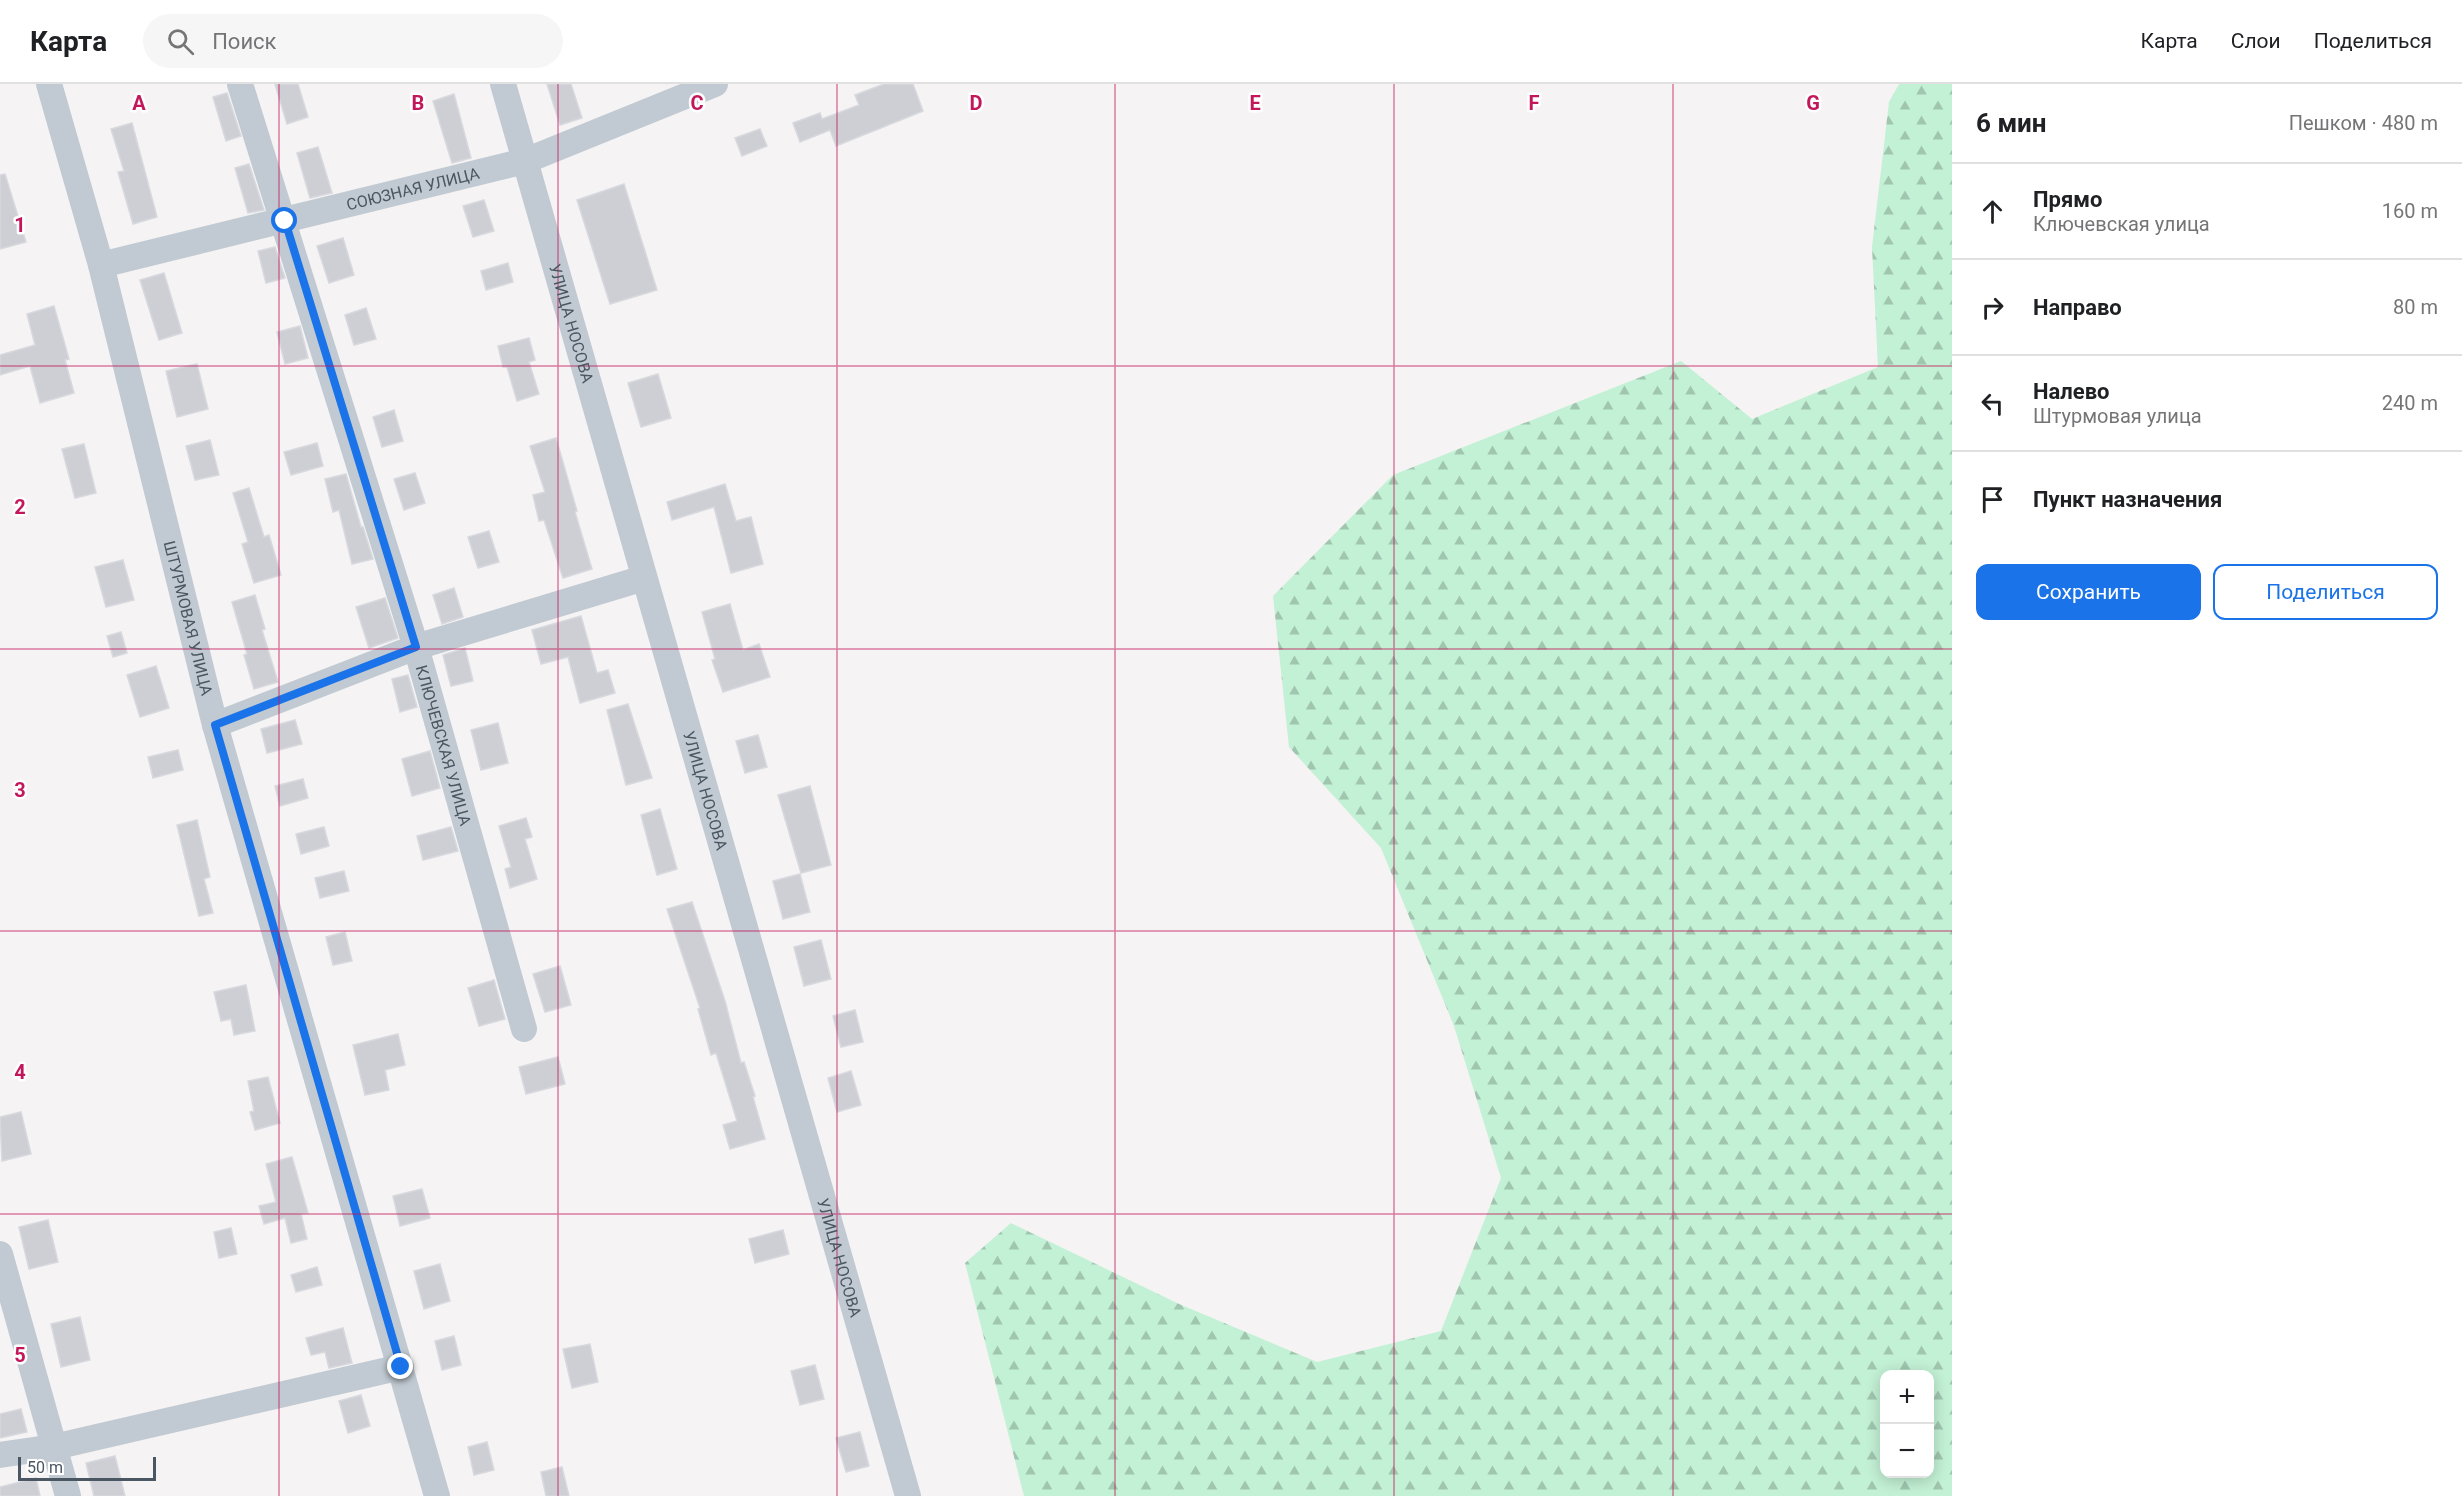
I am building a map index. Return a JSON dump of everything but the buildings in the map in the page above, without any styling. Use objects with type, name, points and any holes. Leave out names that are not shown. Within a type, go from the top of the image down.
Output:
[{"type":"street","name":"ШТУРМОВАЯ УЛИЦА","points":[[49,84],[101,265],[215,725],[437,1496]]},
{"type":"street","name":"КЛЮЧЕВСКАЯ УЛИЦА","points":[[240,84],[285,221],[416,647],[524,1029]]},
{"type":"street","name":"УЛИЦА НОСОВА","points":[[503,84],[908,1496]]},
{"type":"street","name":"СОЮЗНАЯ УЛИЦА","points":[[101,265],[525,161],[715,84]]},
{"type":"street","points":[[215,725],[416,647],[644,578]]},
{"type":"street","points":[[0,1254],[68,1496]]},
{"type":"street","points":[[0,1455],[54,1447],[401,1367]]},
{"type":"green space","points":[[1899,84],[1952,84],[1952,1496],[1024,1496],[965,1263],[1011,1223],[1179,1304],[1317,1362],[1441,1331],[1501,1178],[1454,1026],[1381,848],[1289,747],[1273,596],[1393,475],[1681,361],[1752,419],[1878,367],[1872,247],[1889,102]]},
{"type":"route","points":[[285,221],[416,647],[215,725],[401,1367]]}]
